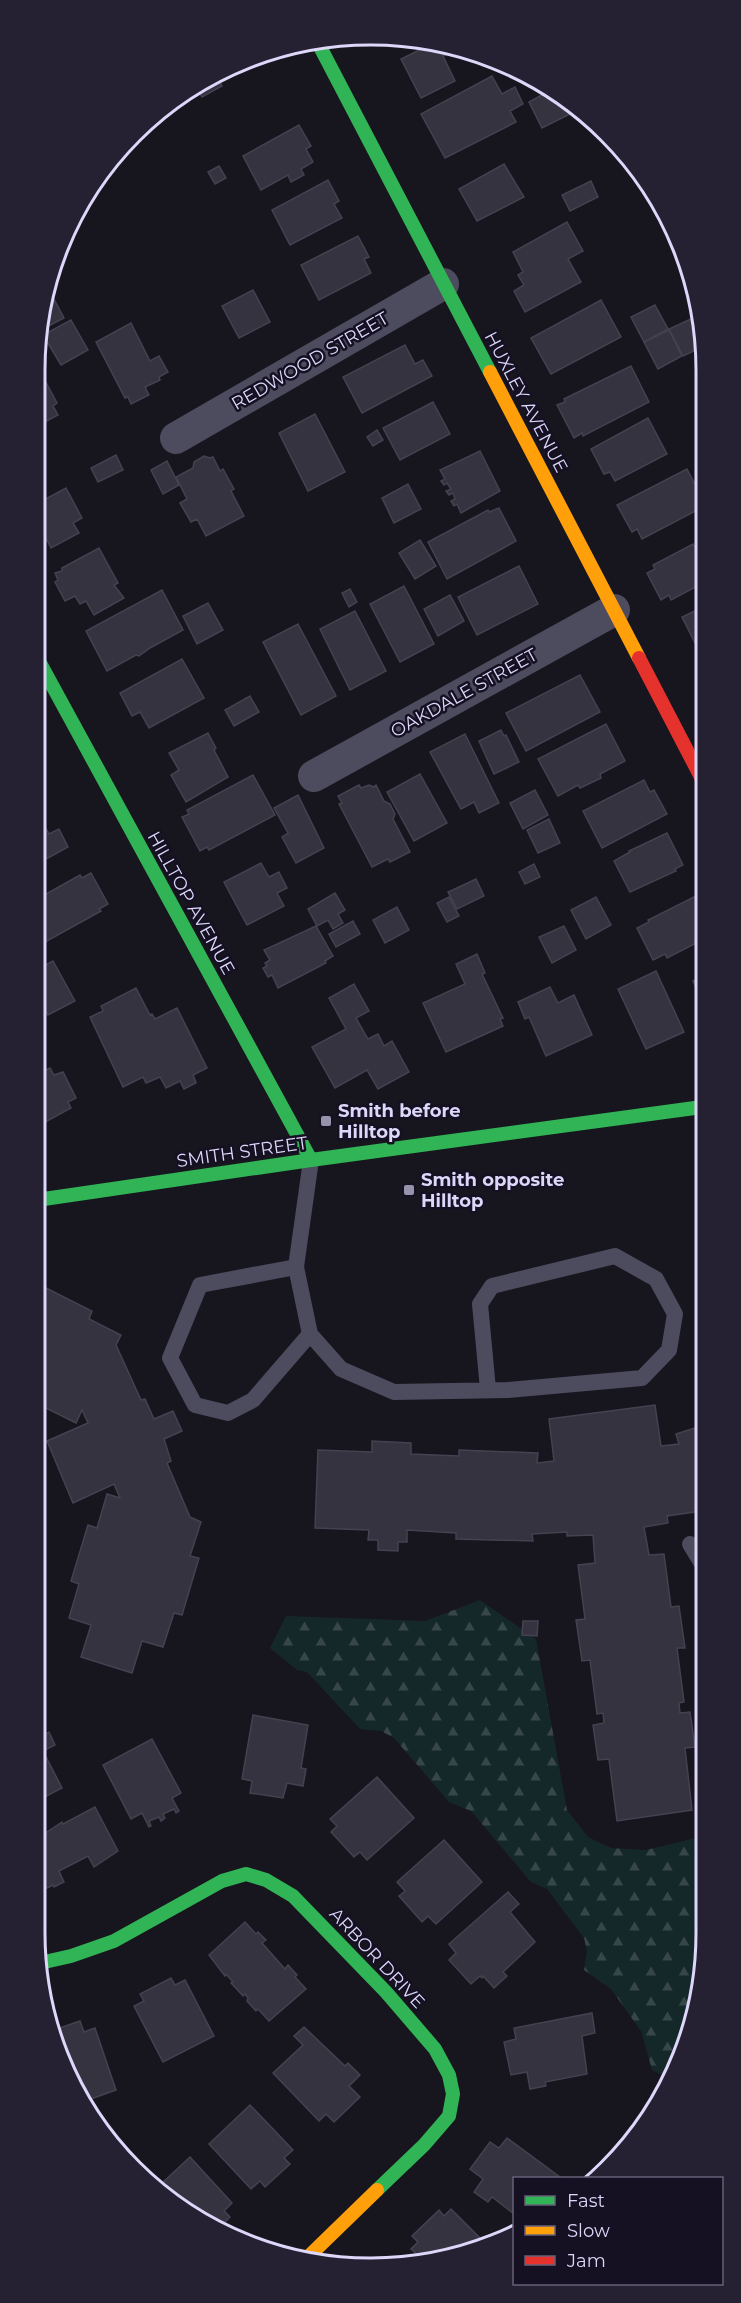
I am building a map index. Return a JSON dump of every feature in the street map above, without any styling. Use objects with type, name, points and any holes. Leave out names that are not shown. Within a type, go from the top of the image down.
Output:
[{"type":"street","name":"HUXLEY AVENUE","points":[[320,49],[696,768]]},
{"type":"street","name":"REDWOOD STREET","points":[[176,438],[443,284]]},
{"type":"street","name":"OAKDALE STREET","points":[[314,776],[614,610]]},
{"type":"street","name":"HILLTOP AVENUE","points":[[45,672],[311,1160]]},
{"type":"street","name":"SMITH STREET","points":[[45,1199],[696,1108]]},
{"type":"street","name":"ARBOR DRIVE","points":[[47,1961],[71,1956],[114,1941],[222,1881],[246,1874],[266,1880],[293,1896],[386,1992],[435,2049],[449,2074],[453,2094],[449,2116],[424,2145],[312,2253]]},
{"type":"lane","points":[[311,1160],[296,1267],[310,1334],[341,1369],[394,1392],[508,1390],[642,1378],[669,1350],[675,1314],[656,1279],[615,1256],[492,1286],[480,1304],[488,1389]]},
{"type":"lane","points":[[296,1267],[200,1285],[170,1358],[195,1405],[228,1413],[253,1400],[310,1334]]},
{"type":"lane","points":[[690,1544],[696,1554]]},
{"type":"green space","points":[[480,1600],[536,1639],[567,1810],[588,1837],[611,1848],[646,1850],[696,1838],[696,1932],[693,1975],[679,2037],[663,2075],[652,2070],[641,2031],[611,1989],[584,1970],[587,1951],[584,1938],[547,1889],[531,1882],[471,1811],[449,1802],[394,1738],[381,1731],[360,1729],[307,1672],[297,1670],[270,1648],[286,1616],[425,1621]]},
{"type":"building","points":[[421,49],[447,54],[443,56],[455,81],[421,98],[401,59]]},
{"type":"building","points":[[492,76],[502,94],[515,87],[523,104],[510,111],[516,122],[445,158],[421,114]]},
{"type":"building","points":[[220,83],[222,86],[202,97],[200,94]]},
{"type":"building","points":[[542,95],[570,114],[542,128],[529,102]]},
{"type":"building","points":[[299,125],[311,146],[306,149],[313,162],[301,169],[304,175],[291,182],[288,175],[261,190],[243,156]]},
{"type":"building","points":[[504,164],[524,197],[477,221],[459,189]]},
{"type":"building","points":[[219,166],[226,178],[215,184],[208,172]]},
{"type":"building","points":[[328,180],[339,201],[334,204],[342,218],[290,245],[272,210]]},
{"type":"building","points":[[591,181],[598,197],[570,211],[562,195]]},
{"type":"building","points":[[567,222],[583,251],[568,259],[581,282],[525,312],[514,291],[524,285],[518,275],[523,272],[513,252]]},
{"type":"building","points":[[358,236],[369,257],[364,259],[371,273],[319,300],[301,265]]},
{"type":"building","points":[[253,290],[270,322],[239,338],[222,306]]},
{"type":"building","points":[[53,298],[64,318],[48,326]]},
{"type":"building","points":[[601,300],[621,337],[551,374],[531,338]]},
{"type":"building","points":[[655,305],[668,329],[644,342],[631,317]]},
{"type":"building","points":[[692,319],[695,350],[683,356],[669,329]]},
{"type":"building","points":[[71,320],[88,350],[61,365],[47,341],[48,333]]},
{"type":"building","points":[[131,323],[150,361],[159,356],[168,372],[159,377],[160,380],[145,387],[149,395],[131,404],[128,397],[125,398],[96,342]]},
{"type":"building","points":[[669,330],[682,356],[658,369],[644,342]]},
{"type":"building","points":[[405,345],[415,364],[423,360],[432,376],[362,413],[343,377]]},
{"type":"building","points":[[631,366],[649,402],[583,436],[582,433],[574,438],[557,405],[565,402],[564,399]]},
{"type":"building","points":[[45,380],[57,403],[53,406],[58,415],[45,422]]},
{"type":"building","points":[[433,402],[450,434],[400,460],[383,428]]},
{"type":"building","points":[[315,414],[345,472],[308,491],[279,433]]},
{"type":"building","points":[[648,418],[667,454],[615,481],[610,472],[604,474],[591,449]]},
{"type":"building","points":[[377,430],[383,440],[373,446],[367,437]]},
{"type":"building","points":[[480,451],[500,491],[461,513],[457,504],[454,506],[451,501],[455,499],[453,493],[449,495],[446,491],[451,489],[447,483],[444,485],[441,481],[445,479],[440,470]]},
{"type":"building","points":[[116,455],[123,470],[98,482],[91,468]]},
{"type":"building","points":[[204,456],[213,457],[220,471],[223,469],[234,489],[231,491],[244,516],[206,536],[197,519],[191,522],[180,503],[187,499],[176,477],[193,468],[194,462]]},
{"type":"building","points":[[167,461],[179,485],[163,494],[151,470]]},
{"type":"building","points":[[687,469],[696,486],[696,511],[642,539],[637,529],[632,532],[617,505]]},
{"type":"building","points":[[408,484],[421,509],[394,523],[382,498]]},
{"type":"building","points":[[66,488],[82,518],[73,523],[79,533],[51,548],[45,536],[45,499]]},
{"type":"building","points":[[499,508],[516,541],[447,579],[428,542],[488,510],[489,512]]},
{"type":"building","points":[[420,540],[436,566],[415,579],[399,553]]},
{"type":"building","points":[[693,544],[696,550],[696,587],[671,600],[669,595],[661,600],[647,573],[655,569],[653,565]]},
{"type":"building","points":[[99,548],[118,583],[114,585],[124,598],[94,615],[86,601],[80,604],[75,596],[65,601],[55,582],[58,580],[55,573]]},
{"type":"building","points":[[519,566],[538,604],[477,635],[458,597]]},
{"type":"building","points":[[404,586],[434,644],[400,662],[370,604]]},
{"type":"building","points":[[350,589],[357,602],[349,607],[342,593]]},
{"type":"building","points":[[162,590],[183,630],[139,656],[136,655],[107,671],[86,631]]},
{"type":"building","points":[[450,595],[464,621],[438,636],[424,609]]},
{"type":"building","points":[[208,603],[223,630],[197,644],[183,616]]},
{"type":"building","points":[[696,610],[696,645],[682,617]]},
{"type":"building","points":[[355,611],[386,671],[350,690],[320,629]]},
{"type":"building","points":[[298,624],[336,696],[301,715],[263,642]]},
{"type":"building","points":[[182,659],[204,698],[149,728],[140,712],[132,716],[120,693]]},
{"type":"building","points":[[580,675],[600,712],[526,751],[506,713]]},
{"type":"building","points":[[250,696],[259,712],[234,726],[225,710]]},
{"type":"building","points":[[606,724],[625,761],[600,774],[601,778],[580,788],[578,785],[558,796],[538,759]]},
{"type":"building","points":[[501,730],[504,736],[506,735],[519,762],[494,774],[479,741]]},
{"type":"building","points":[[208,733],[228,777],[186,802],[171,775],[179,770],[169,753]]},
{"type":"building","points":[[465,734],[499,803],[479,813],[474,802],[461,809],[430,752]]},
{"type":"building","points":[[420,774],[447,823],[414,841],[387,792]]},
{"type":"building","points":[[253,775],[275,815],[209,850],[207,847],[200,851],[182,817],[189,814],[187,810]]},
{"type":"building","points":[[644,780],[650,792],[654,790],[667,814],[602,848],[583,811]]},
{"type":"building","points":[[359,785],[361,788],[376,785],[384,801],[390,804],[395,814],[393,819],[410,852],[390,862],[388,859],[372,867],[339,804],[342,803],[338,796]]},
{"type":"building","points":[[535,790],[548,815],[523,829],[510,803]]},
{"type":"building","points":[[298,795],[324,848],[296,863],[282,837],[288,833],[274,808]]},
{"type":"building","points":[[549,819],[560,843],[538,853],[527,830]]},
{"type":"building","points":[[45,827],[49,834],[59,829],[68,847],[45,860]]},
{"type":"building","points":[[667,833],[683,865],[675,869],[676,871],[630,892],[614,861],[629,851]]},
{"type":"building","points":[[261,863],[269,877],[279,872],[287,888],[277,893],[284,906],[247,925],[224,882]]},
{"type":"building","points":[[534,864],[540,877],[525,884],[519,872]]},
{"type":"building","points":[[91,873],[108,904],[99,909],[101,911],[45,942],[45,895],[80,875],[82,878]]},
{"type":"building","points":[[476,879],[484,896],[457,909],[448,892]]},
{"type":"building","points":[[335,893],[345,910],[338,914],[343,923],[333,929],[328,920],[317,926],[308,909]]},
{"type":"building","points":[[696,896],[696,943],[667,958],[665,954],[653,960],[637,928],[649,922],[648,920]]},
{"type":"building","points":[[449,897],[459,916],[447,922],[437,903]]},
{"type":"building","points":[[596,897],[611,925],[586,939],[571,910]]},
{"type":"building","points":[[397,907],[409,930],[385,943],[373,920]]},
{"type":"building","points":[[353,921],[360,934],[336,947],[329,934]]},
{"type":"building","points":[[316,926],[333,956],[325,961],[326,963],[278,988],[272,975],[268,977],[263,968],[270,960],[264,950]]},
{"type":"building","points":[[564,926],[576,950],[552,963],[539,937]]},
{"type":"building","points":[[477,954],[485,973],[482,974],[503,1018],[500,1019],[503,1026],[446,1052],[423,1003],[465,984],[456,964]]},
{"type":"building","points":[[53,961],[75,1001],[48,1015],[45,1009],[45,965]]},
{"type":"building","points":[[656,971],[684,1032],[646,1049],[618,989]]},
{"type":"building","points":[[354,984],[369,1011],[356,1018],[368,1039],[378,1034],[384,1046],[392,1041],[409,1072],[378,1089],[367,1070],[335,1088],[312,1047],[346,1029],[329,998]]},
{"type":"building","points":[[550,987],[558,1003],[574,995],[592,1035],[546,1056],[529,1017],[525,1019],[518,1002]]},
{"type":"building","points":[[136,988],[150,1015],[152,1014],[155,1019],[177,1008],[207,1068],[193,1075],[196,1083],[184,1089],[180,1081],[166,1088],[160,1077],[146,1083],[143,1077],[123,1087],[90,1017],[103,1011],[101,1006]]},
{"type":"building","points":[[50,1068],[54,1075],[63,1072],[76,1098],[68,1102],[71,1108],[45,1122],[45,1070]]},
{"type":"building","points":[[45,1288],[92,1311],[89,1319],[121,1335],[116,1345],[141,1400],[145,1399],[154,1419],[173,1411],[182,1431],[164,1439],[171,1461],[167,1463],[190,1517],[201,1522],[190,1556],[199,1558],[182,1615],[174,1613],[163,1647],[142,1641],[132,1673],[81,1657],[91,1625],[69,1618],[79,1584],[71,1581],[88,1525],[97,1528],[107,1494],[120,1498],[114,1484],[73,1503],[47,1441],[88,1423],[82,1410],[76,1423],[45,1408]]},
{"type":"building","points":[[655,1405],[661,1446],[679,1444],[676,1434],[696,1428],[696,1512],[667,1516],[668,1523],[644,1527],[649,1555],[664,1554],[671,1607],[679,1606],[685,1648],[677,1648],[684,1702],[679,1703],[680,1713],[690,1712],[695,1747],[685,1748],[692,1810],[617,1821],[609,1759],[598,1760],[593,1725],[604,1723],[603,1713],[597,1714],[590,1660],[582,1661],[576,1620],[585,1619],[578,1565],[595,1563],[593,1535],[567,1536],[567,1532],[532,1534],[533,1541],[456,1539],[456,1533],[407,1530],[407,1542],[398,1542],[398,1551],[378,1550],[378,1540],[368,1540],[369,1530],[315,1528],[318,1450],[372,1452],[372,1441],[411,1443],[411,1454],[459,1456],[459,1450],[538,1453],[537,1463],[554,1461],[549,1419]]},
{"type":"building","points":[[523,1621],[538,1621],[537,1636],[522,1635]]},
{"type":"building","points":[[253,1715],[308,1725],[301,1768],[306,1769],[303,1786],[287,1783],[283,1798],[250,1793],[252,1781],[242,1779]]},
{"type":"building","points":[[49,1732],[55,1745],[45,1750],[45,1734]]},
{"type":"building","points":[[152,1739],[181,1793],[172,1798],[179,1811],[176,1813],[174,1809],[163,1814],[165,1818],[161,1821],[159,1817],[149,1821],[151,1826],[149,1827],[142,1813],[131,1819],[103,1765]]},
{"type":"building","points":[[45,1755],[62,1788],[45,1797]]},
{"type":"building","points":[[377,1777],[414,1818],[367,1860],[360,1852],[354,1857],[331,1832],[337,1826],[330,1819]]},
{"type":"building","points":[[95,1807],[118,1851],[94,1867],[88,1856],[59,1871],[64,1882],[45,1889],[45,1833],[62,1822],[63,1824]]},
{"type":"building","points":[[444,1840],[482,1882],[436,1924],[428,1916],[422,1922],[399,1896],[405,1891],[397,1882]]},
{"type":"building","points":[[508,1892],[519,1904],[510,1912],[535,1942],[503,1972],[507,1976],[494,1988],[483,1976],[471,1984],[449,1960],[456,1953],[449,1944]]},
{"type":"building","points":[[245,1922],[256,1934],[258,1932],[266,1940],[262,1943],[285,1969],[288,1965],[306,1989],[269,2021],[258,2009],[256,2011],[247,2001],[245,1994],[243,1996],[209,1955]]},
{"type":"building","points":[[171,1978],[175,1985],[185,1980],[214,2036],[163,2062],[134,2006],[144,2001],[140,1994]]},
{"type":"building","points":[[592,2013],[595,2033],[582,2036],[587,2074],[545,2082],[546,2086],[530,2089],[527,2072],[511,2075],[504,2042],[516,2039],[514,2028]]},
{"type":"building","points":[[80,2021],[84,2032],[95,2028],[116,2090],[91,2099],[70,2057],[59,2028]]},
{"type":"building","points":[[304,2027],[345,2066],[348,2063],[360,2075],[349,2086],[360,2097],[334,2122],[326,2114],[319,2121],[273,2073],[303,2045],[294,2036]]},
{"type":"building","points":[[250,2105],[293,2150],[284,2158],[290,2164],[265,2187],[260,2181],[251,2189],[209,2144]]},
{"type":"building","points":[[507,2138],[560,2177],[513,2177],[513,2213],[492,2197],[488,2202],[474,2192],[483,2179],[470,2169],[490,2142],[499,2148]]},
{"type":"building","points":[[190,2157],[232,2203],[224,2211],[230,2217],[224,2223],[190,2203],[163,2183]]},
{"type":"building","points":[[451,2209],[481,2239],[455,2247],[417,2254],[411,2249],[418,2242],[412,2236],[439,2210],[444,2216]]},
{"type":"traffic: fast","points":[[321,49],[490,372]]},
{"type":"traffic: fast","points":[[45,672],[311,1160]]},
{"type":"traffic: fast","points":[[45,1199],[696,1108]]},
{"type":"traffic: fast","points":[[47,1961],[71,1956],[114,1941],[222,1881],[246,1874],[266,1880],[293,1896],[386,1992],[435,2049],[449,2075],[453,2094],[449,2116],[424,2145],[377,2190]]},
{"type":"traffic: slow","points":[[490,372],[639,658]]},
{"type":"traffic: slow","points":[[312,2253],[377,2190]]},
{"type":"traffic: jam","points":[[639,658],[696,768]]},
{"type":"place","name":"Smith before Hilltop","points":[[326,1121]]},
{"type":"place","name":"Smith opposite Hilltop","points":[[409,1190]]}]
